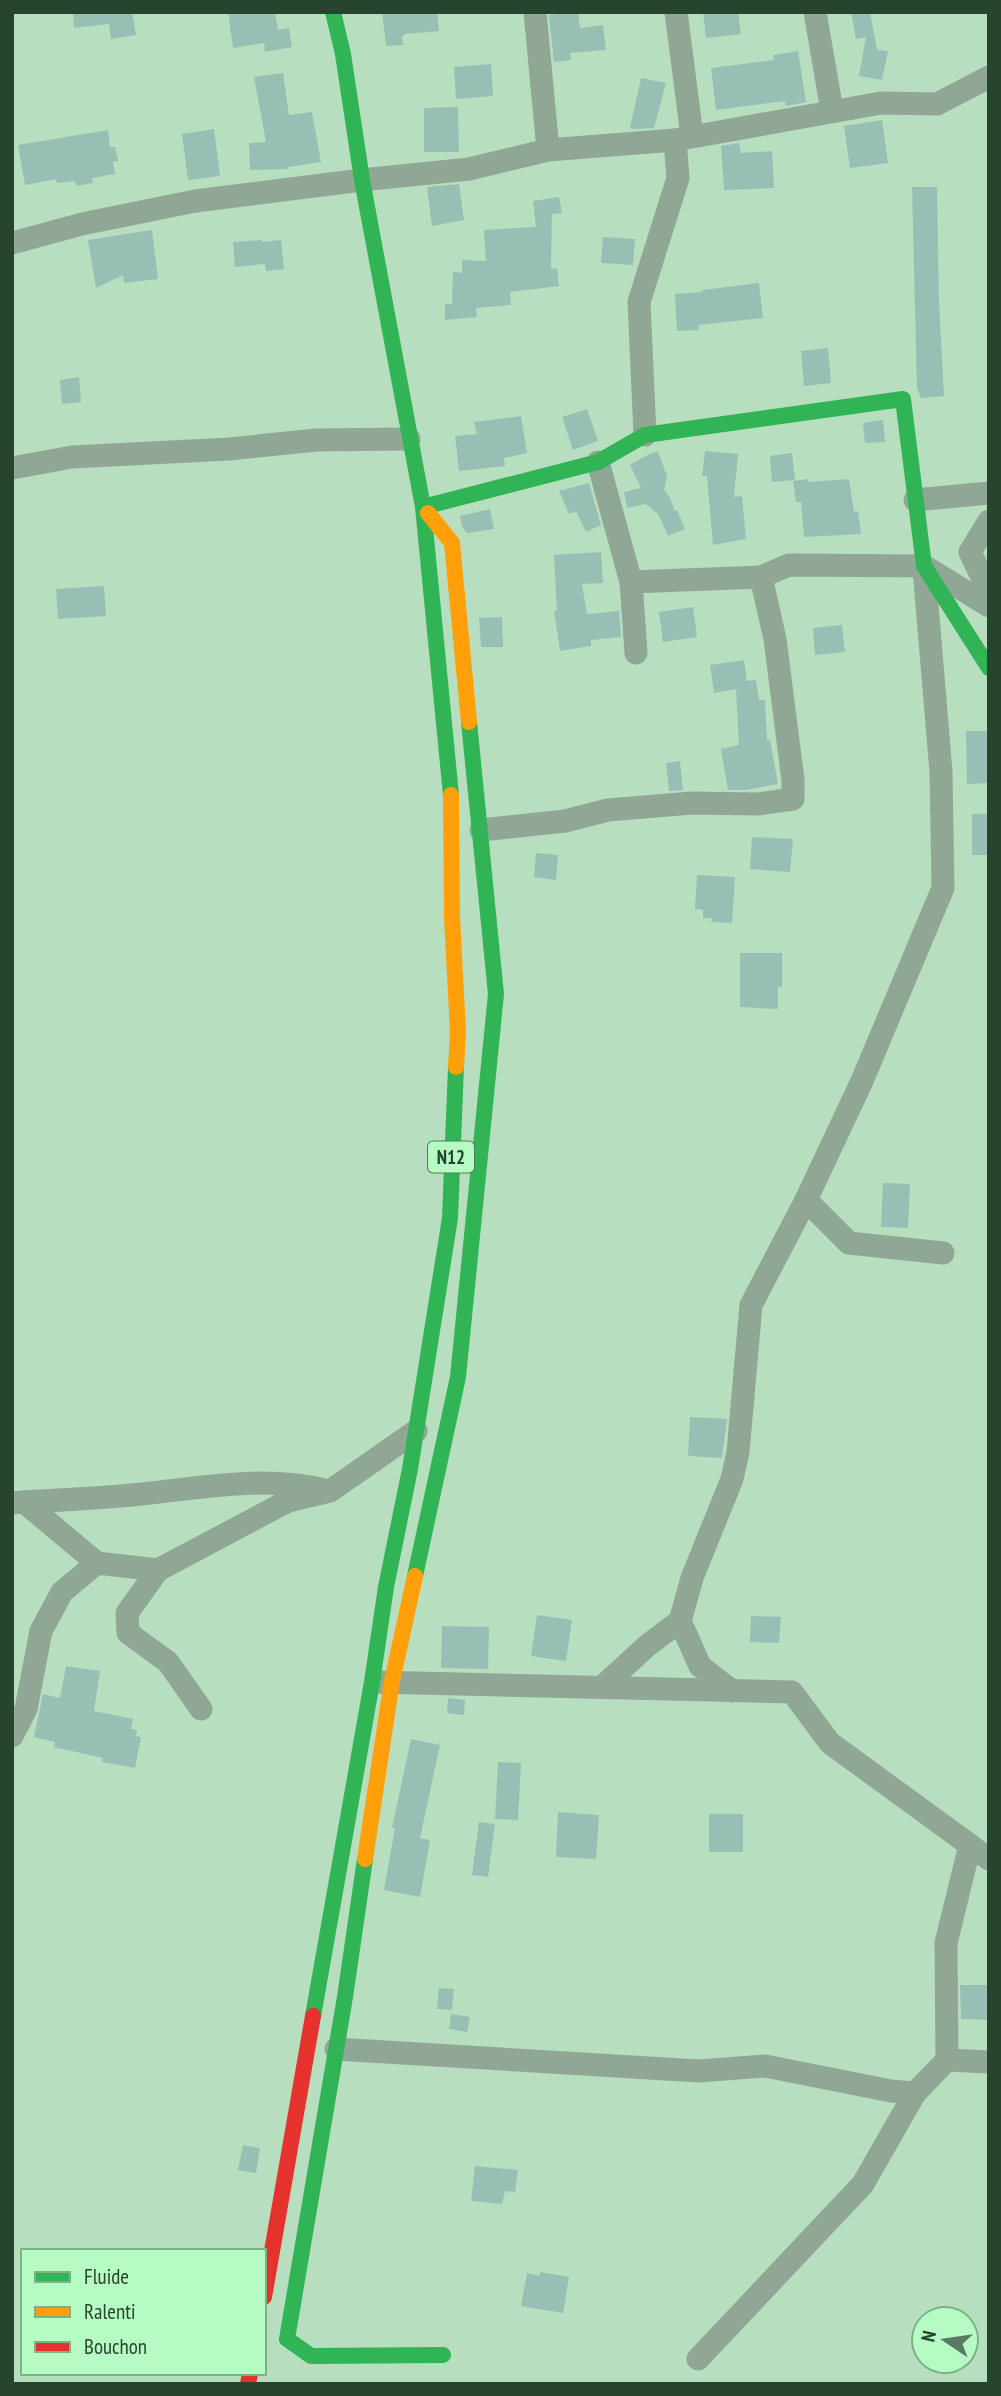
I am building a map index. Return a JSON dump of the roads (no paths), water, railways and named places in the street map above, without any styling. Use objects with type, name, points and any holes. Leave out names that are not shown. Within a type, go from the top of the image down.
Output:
[{"type":"street","name":"N12","points":[[266,2287],[382,1681],[386,1587],[416,1431],[450,1218],[458,1032],[452,916],[453,813],[423,507],[362,180],[343,54],[333,12]]},
{"type":"street","points":[[535,12],[548,150]]},
{"type":"street","points":[[645,435],[639,302],[678,178],[684,138],[677,12]]},
{"type":"street","points":[[815,12],[832,111]]},
{"type":"street","points":[[12,243],[82,224],[195,201],[469,169],[548,150],[684,138],[881,103],[937,104],[989,77]]},
{"type":"street","points":[[443,2355],[311,2356],[288,2339],[336,2049],[382,1681],[457,1377],[496,994],[452,542],[423,507],[598,462],[645,435],[903,398],[924,566],[941,772],[943,888],[862,1081],[806,1200],[751,1305],[738,1452],[733,1479],[692,1578],[680,1621],[648,1645],[602,1687]]},
{"type":"street","points":[[12,468],[72,457],[229,449],[316,440],[409,439]]},
{"type":"street","points":[[598,462],[631,582],[636,653]]},
{"type":"street","points":[[915,500],[989,493]]},
{"type":"street","points":[[989,521],[971,552],[989,592]]},
{"type":"street","points":[[631,582],[761,577],[789,565],[924,566],[989,606]]},
{"type":"street","points":[[924,566],[989,668]]},
{"type":"street","points":[[481,830],[565,821],[608,810],[692,803],[758,804],[793,799],[793,779],[775,639],[761,577]]},
{"type":"street","points":[[806,1200],[849,1243],[943,1252]]},
{"type":"street","points":[[201,1709],[168,1662],[128,1633],[127,1613],[158,1570],[288,1501],[330,1492],[416,1431]]},
{"type":"street","points":[[18,1503],[138,1495],[258,1482],[302,1484],[330,1492]]},
{"type":"street","points":[[18,1503],[97,1563],[158,1570]]},
{"type":"street","points":[[12,1736],[26,1709],[41,1631],[62,1592],[97,1563]]},
{"type":"street","points":[[680,1621],[700,1666],[732,1690]]},
{"type":"street","points":[[382,1681],[792,1692],[830,1743],[989,1859]]},
{"type":"street","points":[[698,2359],[863,2184],[915,2093],[947,2060],[946,1942],[970,1845]]},
{"type":"street","points":[[336,2049],[699,2071],[765,2066],[891,2091],[915,2093]]},
{"type":"street","points":[[947,2060],[989,2062]]}]
